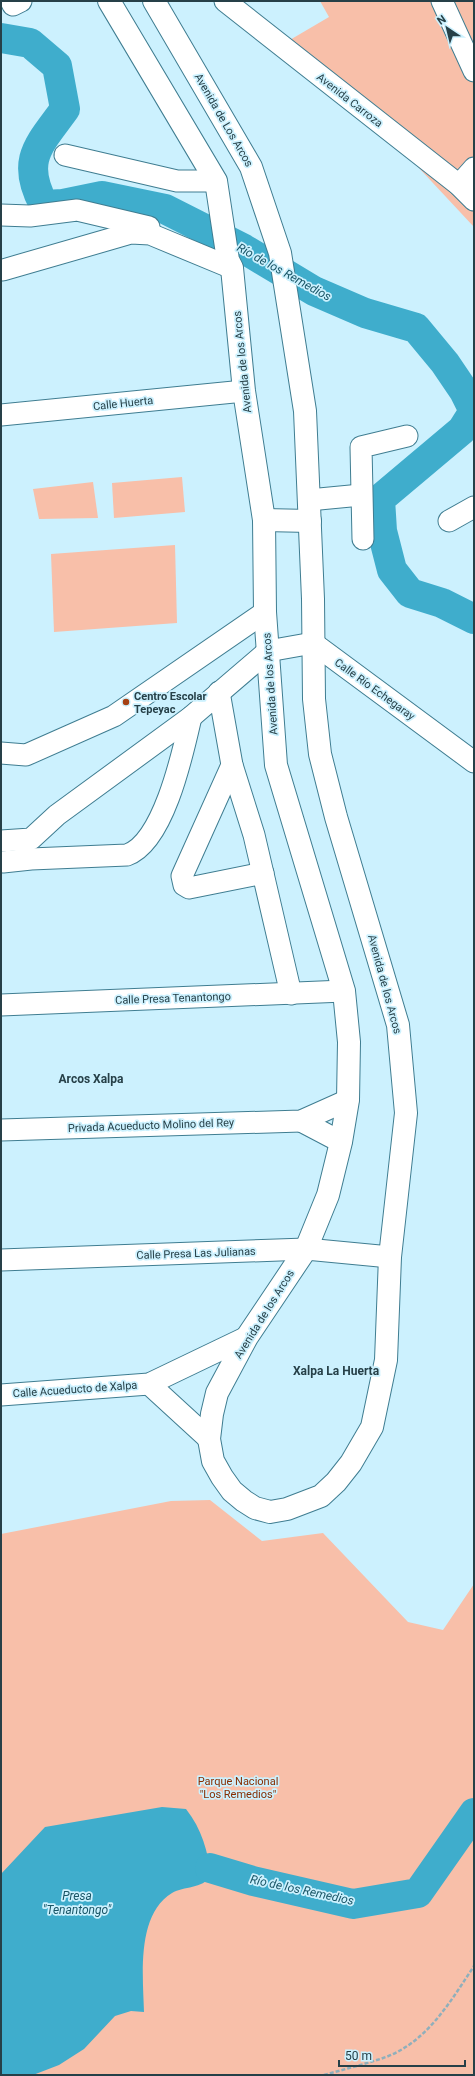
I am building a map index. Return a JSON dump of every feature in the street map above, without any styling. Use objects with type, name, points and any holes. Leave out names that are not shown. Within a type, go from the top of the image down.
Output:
[{"type":"main road","points":[[109,1],[216,181],[229,259]]},
{"type":"main road","name":"Avenida de Los Arcos","points":[[154,1],[251,167],[280,253],[288,294]]},
{"type":"main road","name":"Avenida de los Arcos","points":[[229,259],[244,392],[264,520],[265,612],[276,765],[344,991],[349,1042],[348,1100],[341,1142],[328,1196],[306,1249],[247,1337],[217,1392],[212,1414],[209,1439],[213,1460],[222,1477],[232,1491],[255,1508],[270,1512],[292,1507],[321,1496],[336,1482],[351,1463],[372,1427],[386,1360],[390,1257],[406,1114],[398,1025],[336,817],[320,754],[314,699],[310,521],[305,411],[288,294]]},
{"type":"main road","points":[[264,520],[310,521]]},
{"type":"street","points":[[11,1],[13,5],[22,1]]},
{"type":"street","name":"Avenida Carroza","points":[[225,1],[459,185],[474,200]]},
{"type":"street","points":[[442,1],[474,71]]},
{"type":"street","points":[[65,155],[177,181],[216,181]]},
{"type":"street","points":[[459,185],[474,168]]},
{"type":"street","points":[[1,215],[30,216],[77,210],[171,232],[229,259]]},
{"type":"street","points":[[3,270],[131,233],[150,234],[229,259]]},
{"type":"street","name":"Calle Huerta","points":[[1,415],[244,392]]},
{"type":"street","points":[[363,539],[361,447],[407,436]]},
{"type":"street","points":[[309,500],[361,495]]},
{"type":"street","points":[[449,521],[474,507]]},
{"type":"street","points":[[1,753],[26,755],[114,716],[265,612]]},
{"type":"street","points":[[3,862],[31,849],[57,815],[191,717],[268,651],[313,643]]},
{"type":"street","name":"Calle Río Echegaray","points":[[313,643],[474,762]]},
{"type":"street","points":[[219,692],[232,765],[254,835],[291,994]]},
{"type":"street","points":[[1,841],[31,849],[127,855],[136,852],[144,843],[168,803],[182,758],[191,717]]},
{"type":"street","points":[[232,765],[182,876],[184,885],[189,888],[263,872]]},
{"type":"street","name":"Calle Presa Tenantongo","points":[[1,1005],[344,991]]},
{"type":"street","name":"Privada Acueducto Molino del Rey","points":[[1,1130],[301,1121],[348,1100]]},
{"type":"street","name":"Privada Acueducto Molino del Rey","points":[[301,1121],[341,1142]]},
{"type":"street","name":"Calle Presa Las Julianas","points":[[1,1260],[306,1249],[390,1257]]},
{"type":"street","name":"Calle Acueducto de Xalpa","points":[[1,1395],[149,1384],[247,1337]]},
{"type":"street","name":"Calle Acueducto de Xalpa","points":[[149,1384],[209,1439]]},
{"type":"path","points":[[324,2075],[387,2056],[408,2046],[427,2030],[443,2013],[474,1966]]},
{"type":"green space","points":[[320,1],[474,1],[474,227],[405,153],[283,44],[329,17]]},
{"type":"green space","points":[[182,477],[185,512],[114,518],[112,483]]},
{"type":"green space","points":[[93,482],[98,518],[39,519],[33,489]]},
{"type":"green space","points":[[175,545],[177,623],[54,632],[51,554]]},
{"type":"green space","name":"Parque Nacional \"Los Remedios\"","points":[[210,1500],[262,1541],[323,1533],[408,1622],[443,1630],[474,1584],[474,2075],[1,2075],[1,1534],[171,1501]]},
{"type":"water","name":"Presa \"Tenantongo\"","points":[[162,1807],[186,1809],[192,1817],[203,1841],[211,1876],[203,1883],[172,1893],[160,1903],[152,1916],[144,1947],[144,2012],[131,2011],[115,2016],[84,2049],[59,2065],[33,2075],[1,2075],[1,1874],[45,1827]]},
{"type":"waterway","name":"Río de los Remedios","points":[[1,38],[30,43],[57,66],[65,109],[41,143],[33,164],[37,189],[44,205],[63,204],[102,196],[165,209],[244,249],[314,291],[365,313],[416,328],[445,363],[464,391],[474,411],[462,430],[380,499],[382,531],[392,570],[410,593],[442,603],[474,619]]},
{"type":"waterway","name":"Río de los Remedios","points":[[210,1868],[253,1881],[353,1904],[418,1893],[474,1813]]},
{"type":"place","name":"Centro Escolar Tepeyac","points":[[126,702]]},
{"type":"district","name":"Arcos Xalpa","points":[[91,1079]]},
{"type":"district","name":"Xalpa La Huerta","points":[[336,1371]]}]
